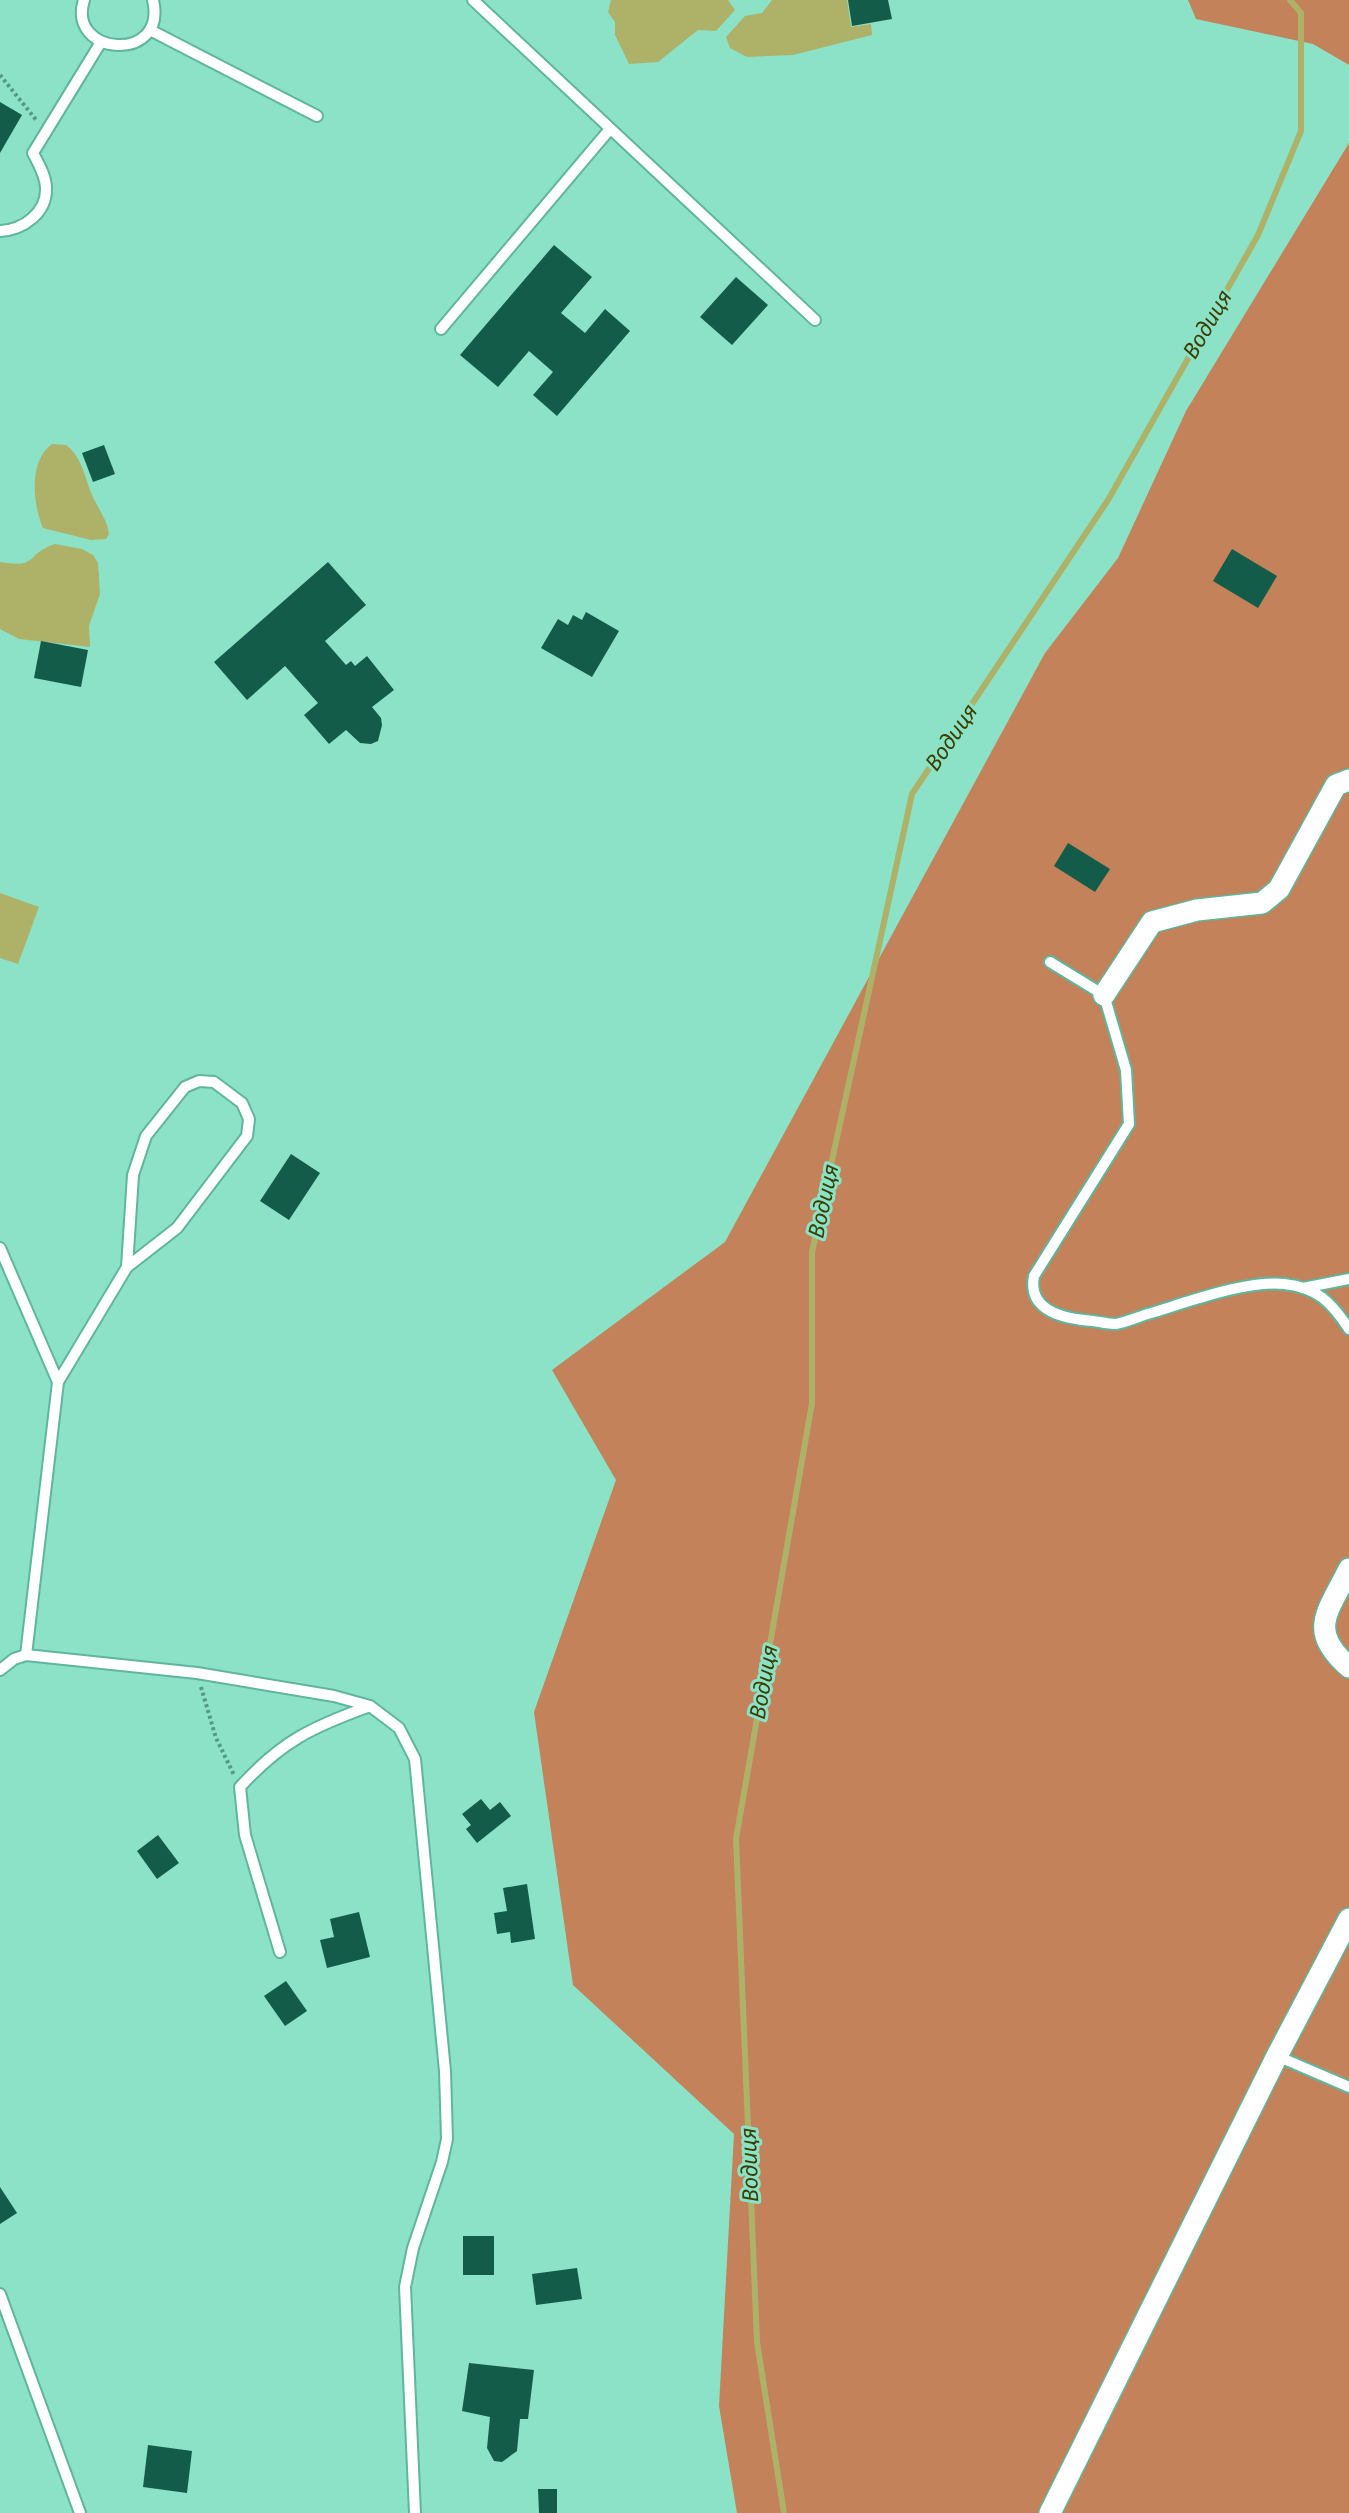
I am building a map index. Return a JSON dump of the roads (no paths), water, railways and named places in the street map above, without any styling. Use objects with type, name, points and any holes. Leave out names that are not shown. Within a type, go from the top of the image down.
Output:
[{"type":"street","points":[[1104,995],[1152,922],[1197,910],[1262,903],[1279,889],[1336,785],[1349,780]]},
{"type":"street","points":[[1349,1569],[1324,1621],[1327,1643],[1333,1653],[1349,1667]]},
{"type":"street","points":[[1050,2513],[1277,2056],[1349,1919]]},
{"type":"lane","points":[[84,0],[83,17],[87,29],[101,42],[118,46],[130,45],[150,30],[154,19],[153,0]]},
{"type":"lane","points":[[473,0],[816,320]]},
{"type":"lane","points":[[150,30],[318,116]]},
{"type":"lane","points":[[0,231],[26,225],[41,209],[46,189],[42,170],[33,153],[101,42]]},
{"type":"lane","points":[[441,329],[610,129]]},
{"type":"lane","points":[[1050,962],[1104,995],[1126,1070],[1129,1124],[1034,1276],[1032,1288],[1035,1298],[1051,1312],[1076,1320],[1116,1324],[1251,1286],[1283,1284],[1303,1288],[1319,1295],[1334,1306],[1349,1329]]},
{"type":"lane","points":[[26,1655],[58,1382],[127,1267],[177,1228],[247,1136],[249,1119],[242,1103],[214,1082],[199,1081],[185,1087],[146,1136],[133,1175],[127,1267]]},
{"type":"lane","points":[[0,1248],[58,1382]]},
{"type":"lane","points":[[1303,1288],[1349,1279]]},
{"type":"lane","points":[[0,1670],[14,1659],[26,1655],[197,1673],[334,1696],[370,1706],[399,1728],[415,1759],[445,2071],[447,2139],[442,2162],[413,2248],[405,2287],[415,2513]]},
{"type":"lane","points":[[280,1952],[245,1835],[240,1787],[257,1768],[284,1745],[321,1724],[370,1706]]},
{"type":"lane","points":[[1277,2056],[1349,2087]]},
{"type":"lane","points":[[0,2294],[80,2513]]},
{"type":"waterway","name":"Водиця","points":[[784,2513],[757,2342],[736,1839],[812,1403],[812,1252],[912,794],[1108,500],[1258,235],[1301,131],[1301,13],[1290,0]]}]
